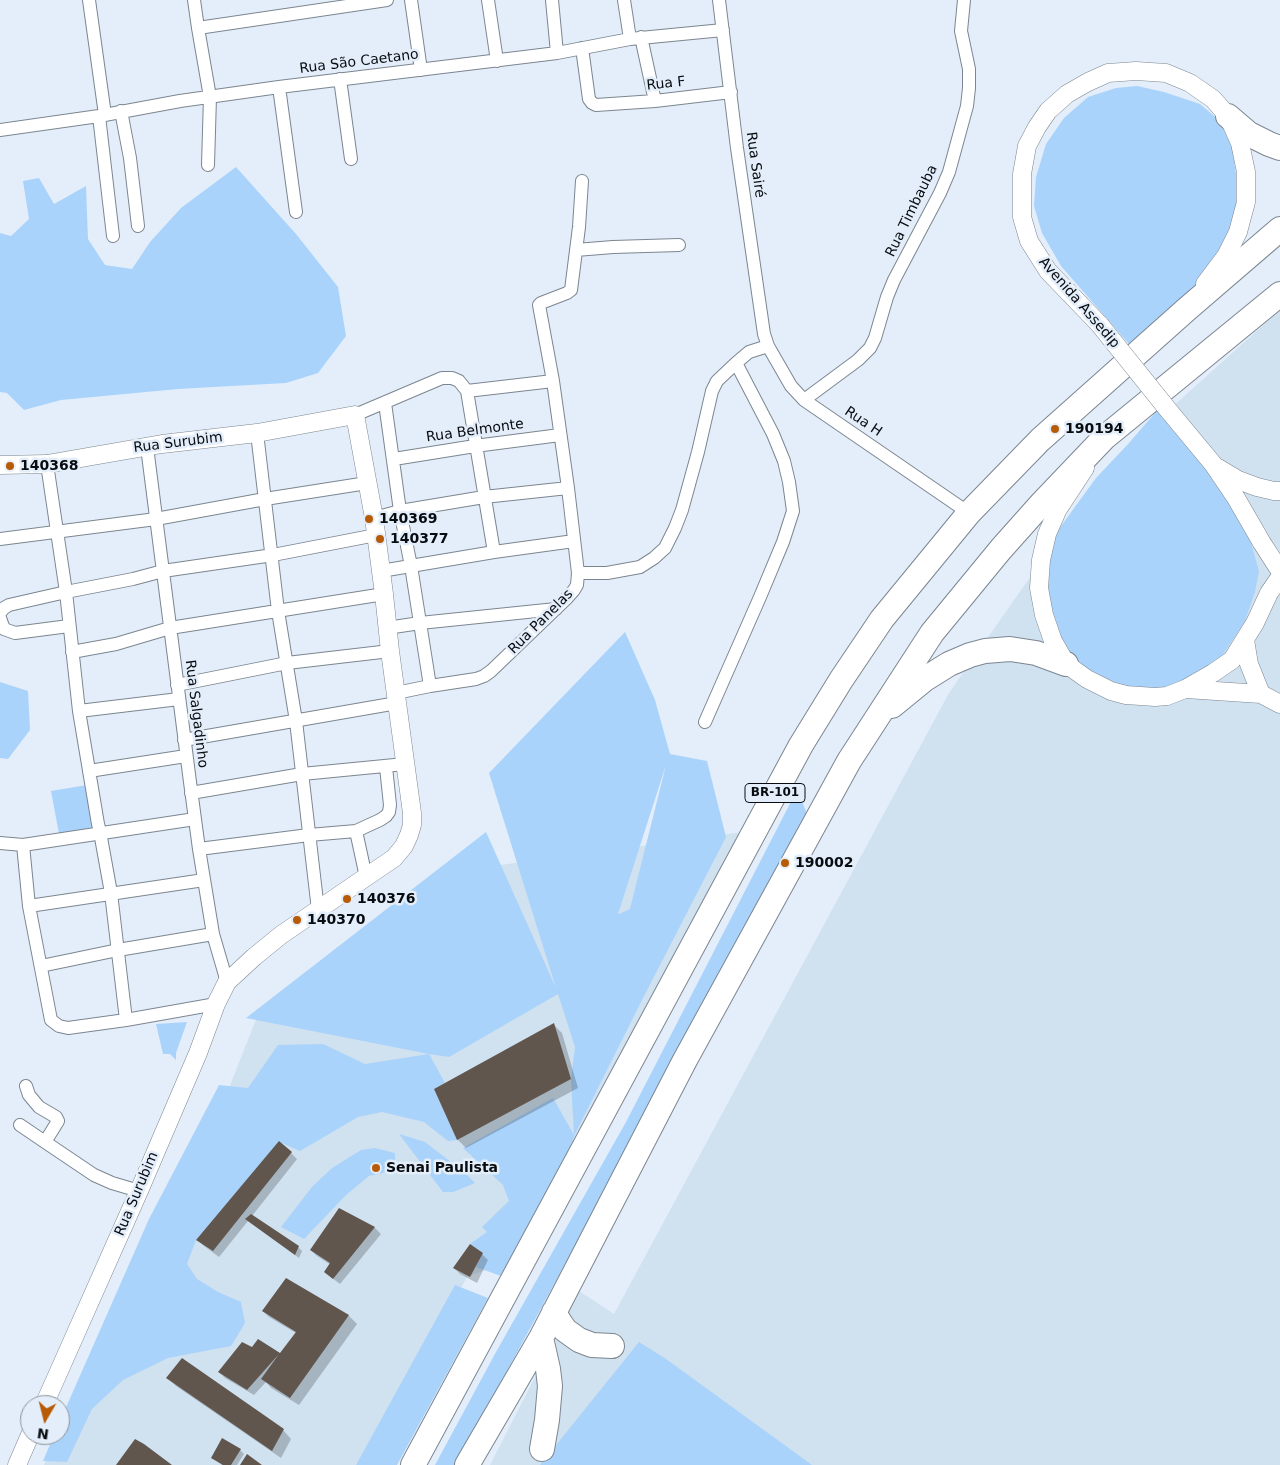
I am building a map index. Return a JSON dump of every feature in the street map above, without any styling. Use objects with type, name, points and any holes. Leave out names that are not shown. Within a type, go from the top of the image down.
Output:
[{"type":"highway","points":[[1228,116],[1249,134],[1280,148]]},
{"type":"highway","name":"BR-101","points":[[413,1465],[801,744],[882,619],[969,513],[1040,440],[1187,309],[1280,230]]},
{"type":"highway","name":"BR-101","points":[[467,1465],[541,1338],[685,1060],[849,761],[932,633],[1042,503],[1104,438],[1280,294]]},
{"type":"highway","points":[[875,720],[925,679],[949,664],[970,655],[985,651],[1010,649],[1036,653],[1066,664]]},
{"type":"highway","points":[[554,1312],[565,1330],[579,1340],[592,1345],[612,1346]]},
{"type":"highway","points":[[541,1338],[550,1386],[542,1449]]},
{"type":"street","points":[[88,0],[102,115],[113,236]]},
{"type":"street","points":[[194,0],[210,97],[208,165]]},
{"type":"street","points":[[198,28],[387,0]]},
{"type":"street","points":[[411,0],[421,70]]},
{"type":"street","points":[[488,0],[497,61]]},
{"type":"street","points":[[552,0],[557,53]]},
{"type":"street","points":[[624,0],[655,101]]},
{"type":"street","name":"Rua Sairé","points":[[719,0],[737,148],[766,340]]},
{"type":"street","name":"Rua Timbauba","points":[[804,400],[858,360],[870,348],[894,280],[940,193],[949,172],[969,88],[969,69],[962,31],[964,0]]},
{"type":"street","name":"Rua São Caetano","points":[[0,130],[279,86],[557,53],[635,38],[723,30]]},
{"type":"street","name":"Rua F","points":[[582,48],[588,99],[592,103],[603,105],[655,101],[731,92]]},
{"type":"street","name":"Avenida Assedip","points":[[1187,309],[1226,256],[1238,232],[1246,202],[1246,172],[1240,143],[1228,116],[1213,99],[1190,83],[1166,74],[1136,71],[1108,73],[1067,94],[1048,111],[1026,146],[1022,174],[1022,217],[1029,241],[1048,271],[1100,326],[1213,464],[1280,571]]},
{"type":"street","points":[[340,79],[351,159]]},
{"type":"street","points":[[279,86],[296,212]]},
{"type":"street","points":[[121,111],[130,158],[138,226]]},
{"type":"street","points":[[582,181],[576,250],[679,245]]},
{"type":"street","name":"Rua Panelas","points":[[184,740],[296,721],[396,698],[430,686],[484,676],[574,590],[578,580],[578,572],[568,488],[553,381],[539,305],[571,290],[576,250]]},
{"type":"street","points":[[578,572],[608,573],[640,567],[654,558],[664,548],[682,510],[712,391],[717,381],[736,362],[766,340]]},
{"type":"street","name":"Rua H","points":[[766,340],[791,386],[804,400],[969,513]]},
{"type":"street","points":[[704,722],[760,597],[783,542],[793,512],[790,482],[784,461],[773,434],[736,362]]},
{"type":"street","points":[[227,982],[281,935],[394,858],[404,846],[412,825],[374,518],[355,415],[442,378],[452,378],[459,382],[467,391],[494,552]]},
{"type":"street","points":[[467,391],[553,381]]},
{"type":"street","points":[[385,403],[400,511],[411,566],[430,686]]},
{"type":"street","name":"Rua Surubim","points":[[0,465],[47,464],[147,446],[257,433],[355,415]]},
{"type":"street","points":[[257,433],[278,610],[296,721],[318,910]]},
{"type":"street","name":"Rua Belmonte","points":[[394,459],[560,435]]},
{"type":"street","points":[[1104,438],[1058,509],[1047,534],[1041,560],[1040,588],[1044,615],[1053,640],[1066,664],[1095,683],[1111,691],[1126,695],[1167,696],[1185,689],[1213,674],[1232,660],[1255,623],[1269,593],[1280,576]]},
{"type":"street","name":"Rua Salgadinho","points":[[147,446],[199,849],[213,934],[227,982]]},
{"type":"street","points":[[47,464],[66,592],[79,711],[110,893],[126,1020]]},
{"type":"street","points":[[1213,464],[1238,480],[1257,487],[1280,491]]},
{"type":"street","points":[[0,539],[156,520],[266,499],[367,483]]},
{"type":"street","points":[[374,518],[400,511],[484,496],[568,488]]},
{"type":"street","points":[[0,613],[9,605],[163,571],[272,555],[376,536]]},
{"type":"street","points":[[381,571],[574,541]]},
{"type":"street","points":[[72,652],[116,644],[170,628],[384,594]]},
{"type":"street","points":[[387,628],[556,609]]},
{"type":"street","points":[[0,618],[4,629],[15,633],[69,626]]},
{"type":"street","points":[[1245,640],[1249,664],[1273,697]]},
{"type":"street","points":[[177,685],[287,663],[390,651]]},
{"type":"street","points":[[1185,689],[1273,697]]},
{"type":"street","points":[[79,711],[179,699]]},
{"type":"street","points":[[89,770],[186,756]]},
{"type":"street","points":[[191,793],[302,774],[405,764]]},
{"type":"street","points":[[199,849],[356,831],[380,820],[389,812],[386,767]]},
{"type":"street","points":[[0,843],[23,845],[195,819]]},
{"type":"street","points":[[356,831],[366,877]]},
{"type":"street","points":[[23,845],[29,906],[51,1020],[54,1024],[68,1028],[216,1004]]},
{"type":"street","points":[[29,906],[204,880]]},
{"type":"street","points":[[41,966],[118,950],[213,934]]},
{"type":"street","name":"Rua Surubim","points":[[48,1395],[138,1192],[198,1053],[216,1004],[227,982]]},
{"type":"street","points":[[26,1086],[29,1095],[39,1108],[56,1117],[58,1121],[45,1142]]},
{"type":"street","points":[[20,1125],[94,1174],[112,1183],[138,1192]]},
{"type":"street","points":[[17,1465],[26,1445]]},
{"type":"shaded area","points":[[1137,86],[1164,92],[1200,104],[1220,121],[1231,140],[1236,174],[1236,205],[1234,230],[1197,284],[1175,307],[1129,344],[1061,266],[1042,233],[1034,206],[1036,177],[1046,144],[1064,118],[1088,97],[1116,88]]},
{"type":"shaded area","points":[[236,167],[296,234],[338,287],[346,336],[318,373],[286,383],[178,389],[61,400],[24,410],[7,393],[0,392],[0,233],[11,236],[29,219],[23,181],[39,178],[54,204],[86,186],[88,239],[105,265],[132,269],[150,242],[181,208]]},
{"type":"shaded area","points":[[1280,310],[1280,1465],[490,1465],[579,1291],[614,1314],[949,693],[1110,463]]},
{"type":"shaded area","points":[[1160,407],[1208,471],[1248,532],[1259,571],[1255,592],[1245,621],[1222,656],[1166,692],[1111,690],[1072,663],[1060,640],[1047,603],[1044,564],[1053,537],[1096,478]]},
{"type":"shaded area","points":[[625,632],[655,700],[670,754],[707,761],[726,837],[574,1136],[569,1153],[501,1276],[476,1267],[483,1253],[470,1244],[487,1232],[482,1227],[509,1201],[503,1185],[463,1148],[553,1098],[574,1135],[571,1079],[575,1047],[558,994],[449,1057],[246,1018],[486,832],[556,988],[489,773]],"holes":[[[666,765],[630,909],[618,914]]]},
{"type":"shaded area","points":[[0,682],[28,691],[30,730],[8,759],[0,758]]},
{"type":"shaded area","points":[[87,785],[95,827],[59,834],[51,791]]},
{"type":"shaded area","points":[[797,790],[808,816],[456,1465],[435,1465],[496,1352],[626,1122]]},
{"type":"shaded area","name":"Senai Paulista","points":[[743,832],[510,1272],[501,1262],[496,1266],[467,1277],[363,1465],[44,1465],[53,1445],[70,1445],[70,1415],[210,1136],[261,1007],[464,870]]},
{"type":"shaded area","points":[[187,1022],[176,1053],[176,1060],[170,1054],[163,1054],[156,1024]]},
{"type":"shaded area","points":[[323,1044],[365,1064],[429,1054],[445,1083],[434,1089],[457,1140],[448,1141],[424,1122],[382,1112],[358,1117],[300,1151],[279,1142],[196,1240],[187,1264],[197,1279],[218,1292],[241,1302],[245,1323],[231,1346],[168,1358],[123,1380],[92,1409],[67,1462],[43,1461],[50,1445],[70,1445],[70,1398],[149,1219],[219,1085],[248,1088],[278,1045]]},
{"type":"shaded area","points":[[399,1134],[425,1142],[464,1172],[475,1183],[453,1192],[443,1192]]},
{"type":"shaded area","points":[[375,1148],[395,1153],[395,1170],[369,1176],[346,1195],[304,1239],[281,1227],[312,1187],[332,1168],[361,1150]]},
{"type":"shaded area","points":[[455,1285],[488,1298],[397,1465],[356,1465]]},
{"type":"shaded area","points":[[639,1342],[666,1359],[812,1465],[540,1465]]},
{"type":"building","points":[[554,1023],[571,1079],[457,1140],[434,1089]]},
{"type":"building","points":[[279,1141],[292,1152],[213,1251],[196,1240]]},
{"type":"building","points":[[339,1208],[375,1227],[333,1279],[324,1272],[330,1263],[310,1250]]},
{"type":"building","points":[[251,1214],[299,1246],[295,1255],[245,1219]]},
{"type":"building","points":[[470,1244],[483,1253],[470,1277],[453,1268]]},
{"type":"building","points":[[286,1278],[349,1315],[290,1398],[261,1379],[279,1354],[247,1390],[218,1372],[242,1342],[252,1347],[258,1339],[280,1353],[296,1332],[262,1311]]},
{"type":"building","points":[[182,1358],[284,1429],[272,1451],[166,1378]]},
{"type":"building","points":[[222,1438],[241,1449],[231,1465],[223,1465],[211,1458]]},
{"type":"building","points":[[135,1439],[144,1444],[172,1465],[116,1465]]},
{"type":"building","points":[[247,1454],[262,1465],[240,1465]]},
{"type":"place","name":"190194","points":[[1055,429]]},
{"type":"place","name":"140368","points":[[10,466]]},
{"type":"place","name":"140369","points":[[369,519]]},
{"type":"place","name":"140377","points":[[380,539]]},
{"type":"place","name":"190002","points":[[785,863]]},
{"type":"place","name":"140376","points":[[347,899]]},
{"type":"place","name":"140370","points":[[297,920]]},
{"type":"place","name":"Senai Paulista","points":[[376,1168]]}]
